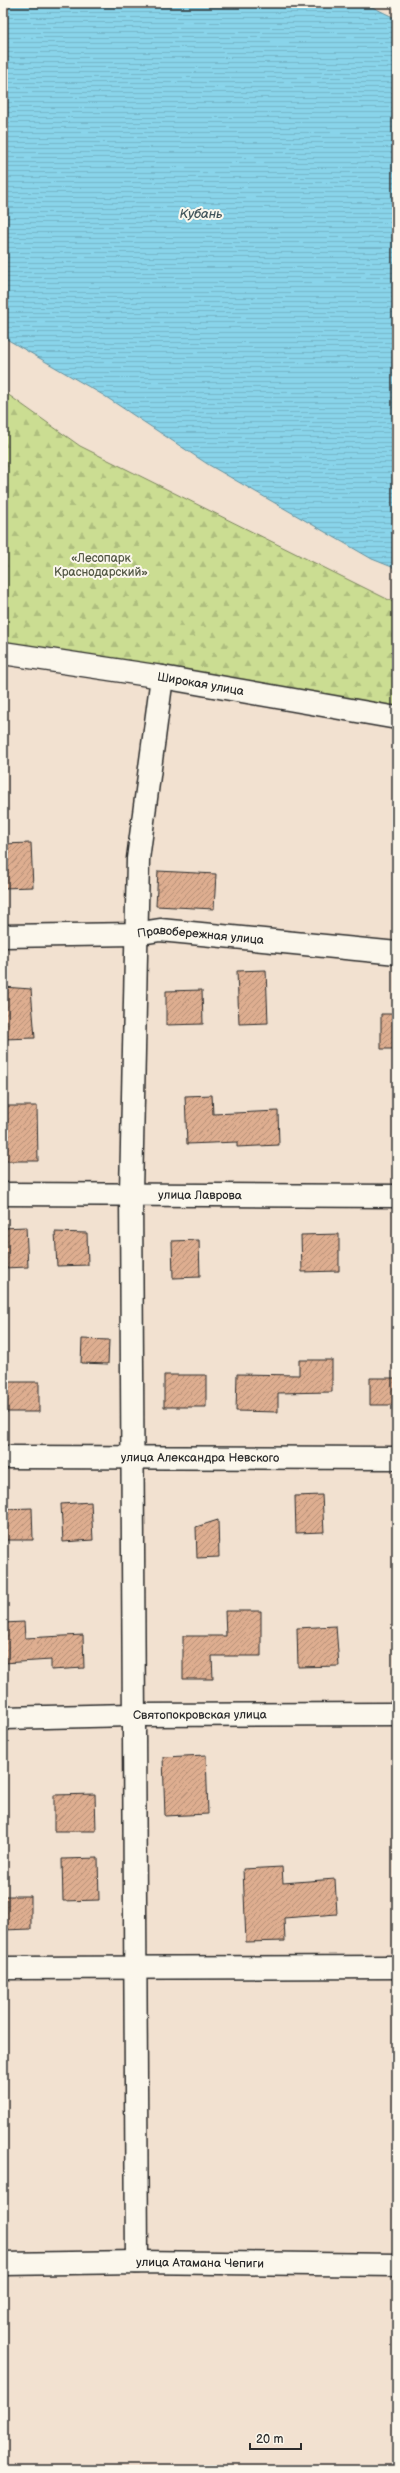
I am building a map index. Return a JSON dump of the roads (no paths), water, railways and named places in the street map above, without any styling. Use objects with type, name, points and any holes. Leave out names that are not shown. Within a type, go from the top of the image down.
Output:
[{"type":"street","name":"Широкая улица","points":[[3,653],[162,677],[397,718]]},
{"type":"street","points":[[137,2262],[136,1967],[132,1715],[130,1193],[135,934],[138,859],[162,677]]},
{"type":"street","name":"Правобережная улица","points":[[3,936],[135,934],[160,930],[397,953]]},
{"type":"street","name":"улица Лаврова","points":[[3,1194],[130,1193],[397,1196]]},
{"type":"street","name":"улица Александра Невского","points":[[3,1457],[397,1458]]},
{"type":"street","name":"Святопокровская улица","points":[[3,1718],[132,1715],[397,1714]]},
{"type":"street","points":[[3,1968],[397,1967]]},
{"type":"street","name":"улица Атамана Чепиги","points":[[3,2264],[137,2262],[397,2265]]},
{"type":"water","name":"Кубань","points":[[3,3],[364,3],[397,19],[397,569],[372,559],[209,465],[103,395],[3,337]]},
{"type":"park label","name":"«Лесопарк Краснодарский»","points":[[101,565]]}]
